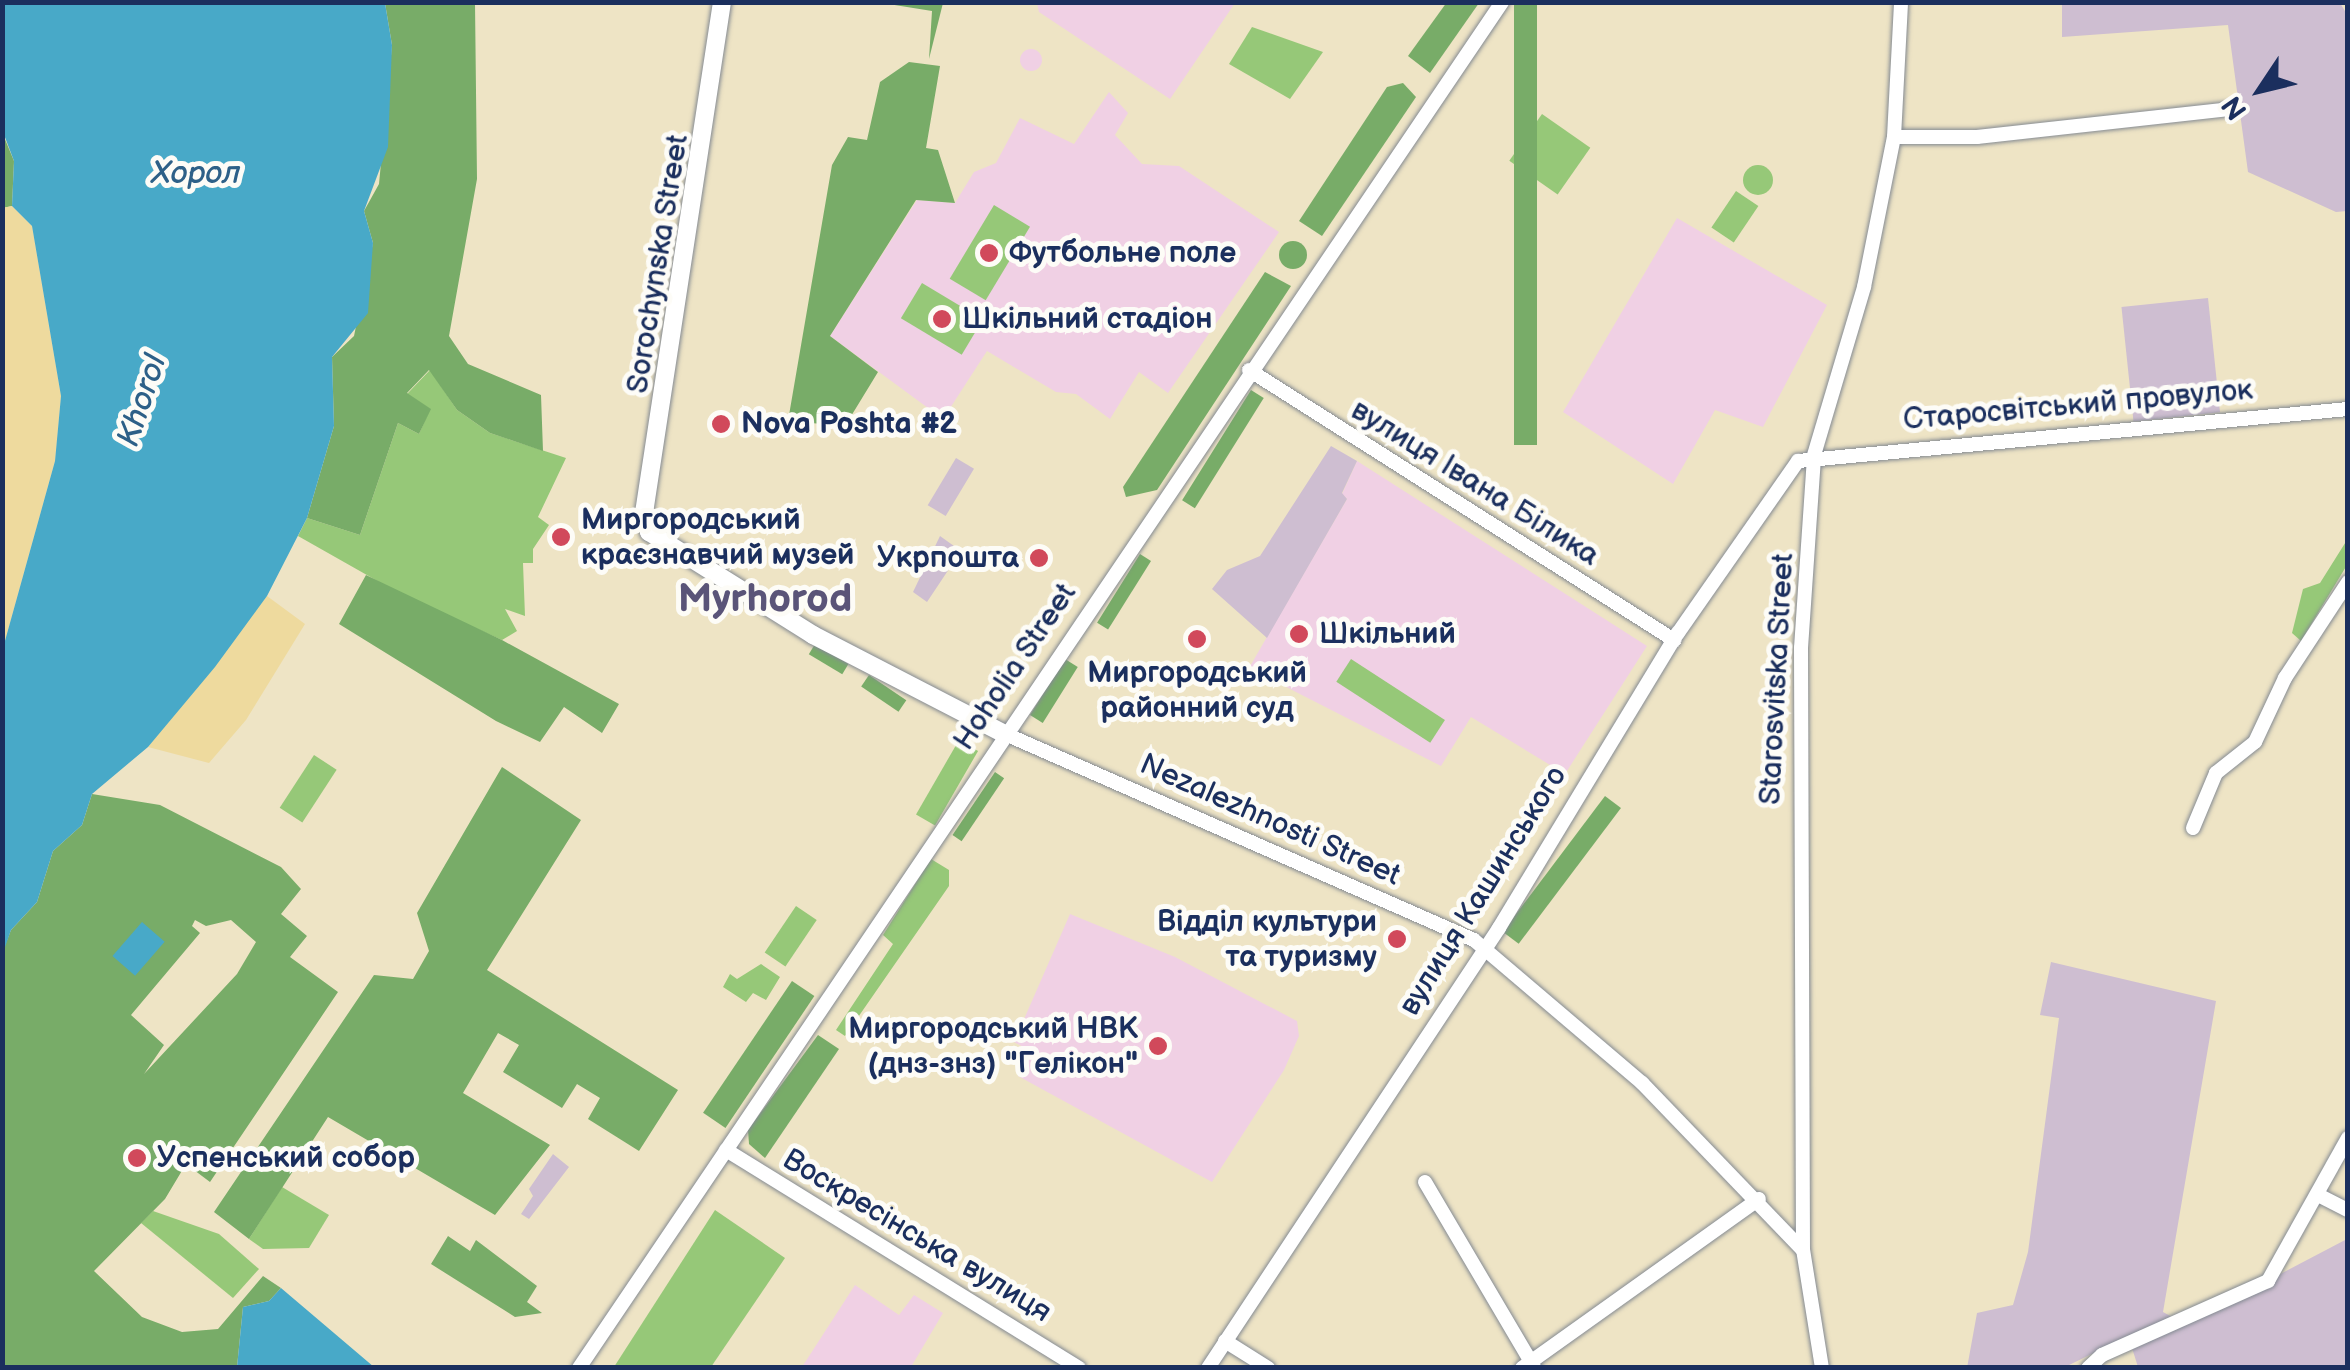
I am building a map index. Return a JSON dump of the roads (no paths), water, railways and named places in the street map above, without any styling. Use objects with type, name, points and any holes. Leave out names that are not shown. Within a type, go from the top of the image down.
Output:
[{"type":"main road","name":"Sorochynska Street","points":[[648,532],[644,513],[722,2]]},
{"type":"main road","name":"Nezalezhnosti Street","points":[[648,532],[813,635],[1004,733]]},
{"type":"street","name":"Hoholia Street","points":[[579,1368],[1248,370],[1502,2]]},
{"type":"street","name":"Starosvitska Street","points":[[1822,1368],[1803,1250],[1800,682],[1814,454],[1864,287],[1894,137],[1901,2]]},
{"type":"street","points":[[1894,137],[1977,137],[2232,110]]},
{"type":"street","name":"вулиця Івана Білика","points":[[1248,370],[1674,640]]},
{"type":"street","name":"Старосвітський провулок","points":[[1814,454],[2348,409]]},
{"type":"street","name":"вулиця Кашинського","points":[[1208,1368],[1485,948],[1674,640],[1798,460],[1814,454]]},
{"type":"street","points":[[2193,828],[2216,773],[2255,742],[2284,678],[2348,582]]},
{"type":"street","name":"Nezalezhnosti Street","points":[[1004,733],[1485,948],[1642,1083],[1758,1199],[1803,1250]]},
{"type":"street","points":[[2088,1368],[2102,1354],[2268,1282],[2320,1196],[2348,1138]]},
{"type":"street","name":"Воскресінська вулиця","points":[[726,1150],[1079,1368]]},
{"type":"street","points":[[1425,1182],[1529,1364],[1758,1199]]},
{"type":"street","points":[[2320,1196],[2348,1210]]},
{"type":"street","points":[[1224,1341],[1268,1368]]},
{"type":"water","name":"Хорол","points":[[3,2],[385,3],[392,45],[388,147],[364,211],[373,243],[368,313],[332,357],[334,426],[307,518],[267,596],[215,667],[148,747],[92,794],[82,825],[53,851],[37,902],[11,930],[3,953],[3,648],[55,461],[61,396],[32,226],[12,206],[14,161],[3,132]]},
{"type":"water","points":[[142,922],[165,942],[135,976],[112,956]]},
{"type":"water","points":[[281,1288],[374,1367],[237,1367],[243,1307],[269,1301]]},
{"type":"place","name":"Футбольне поле","points":[[989,253]]},
{"type":"place","name":"Шкільний стадіон","points":[[942,319]]},
{"type":"place","name":"Nova Poshta #2","points":[[721,424]]},
{"type":"place","name":"Миргородський краєзнавчий музей","points":[[561,537]]},
{"type":"place","name":"Укрпошта","points":[[1039,558]]},
{"type":"place","name":"Шкільний","points":[[1299,634]]},
{"type":"place","name":"Миргородський районний суд","points":[[1197,639]]},
{"type":"place","name":"Відділ культури та туризму","points":[[1397,939]]},
{"type":"place","name":"Миргородський НВК (днз-знз) \"Гелікон\"","points":[[1158,1046]]},
{"type":"place","name":"Успенський собор","points":[[137,1158]]},
{"type":"district","name":"Myrhorod","points":[[765,599]]},
{"type":"water label","name":"Khorol","points":[[143,401]]}]
